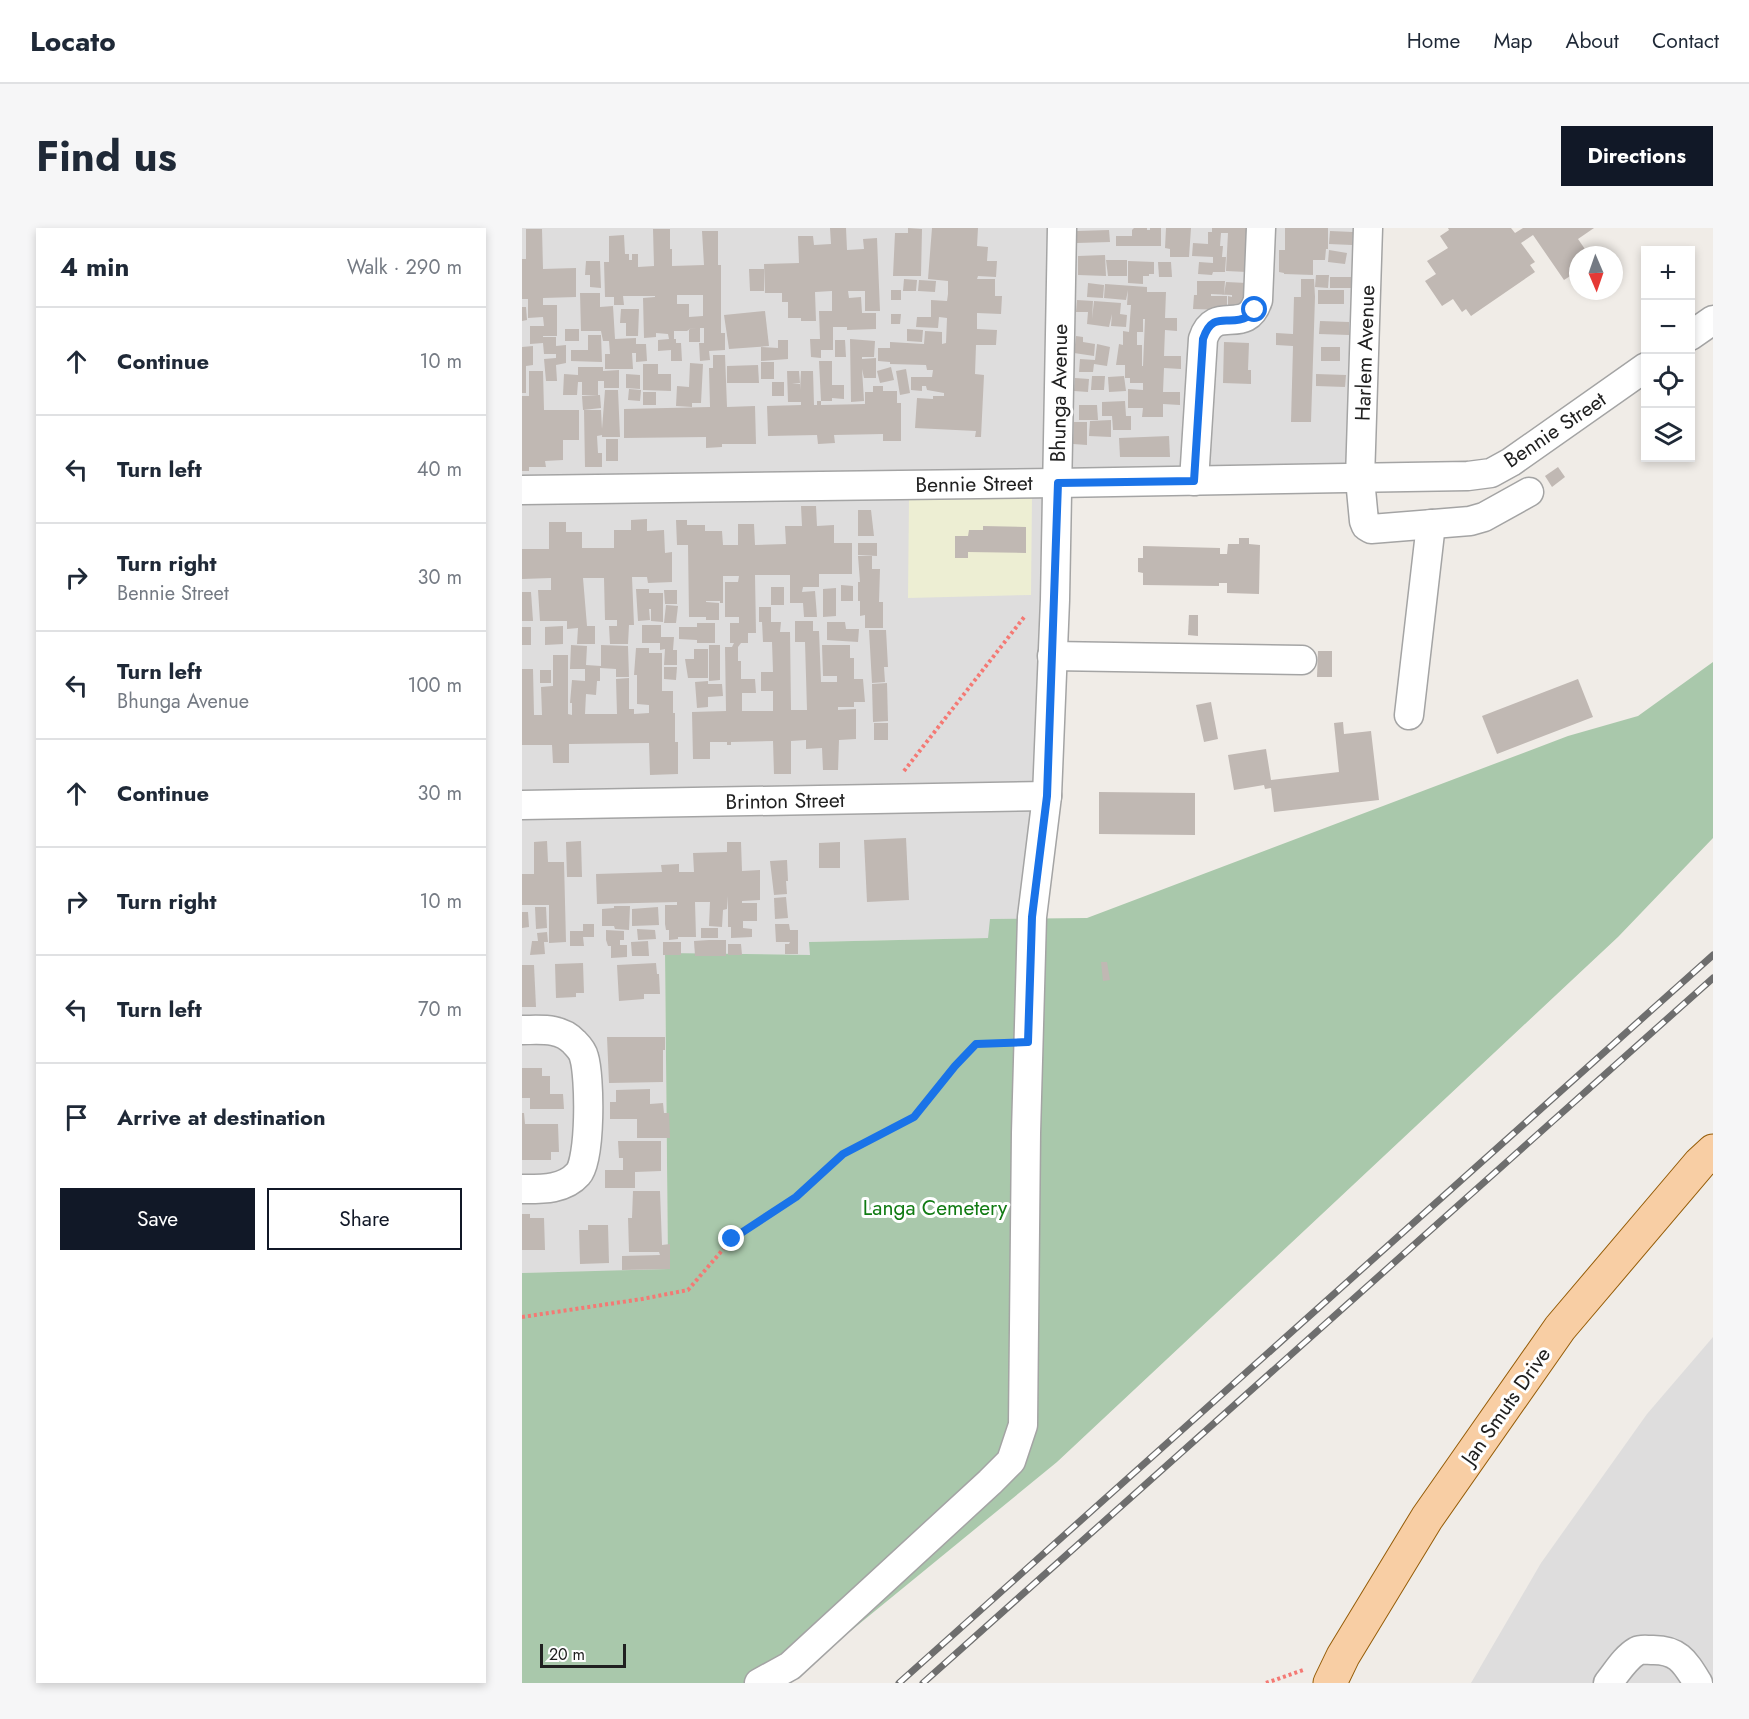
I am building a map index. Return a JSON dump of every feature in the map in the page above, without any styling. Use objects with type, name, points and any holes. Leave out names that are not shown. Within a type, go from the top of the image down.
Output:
[{"type":"main road","name":"Jan Smuts Drive","points":[[1330,1683],[1343,1656],[1427,1518],[1560,1328],[1700,1163],[1713,1151]]},
{"type":"street","name":"Bhunga Avenue","points":[[759,1683],[790,1666],[1011,1461],[1023,1425],[1026,1133],[1032,917],[1047,796],[1055,600],[1062,228]]},
{"type":"street","points":[[1194,481],[1203,339],[1207,329],[1215,322],[1246,318],[1255,310],[1258,300],[1262,228]]},
{"type":"street","name":"Harlem Avenue","points":[[1368,228],[1360,479],[1364,521],[1371,529],[1431,524]]},
{"type":"street","points":[[1695,333],[1713,320]]},
{"type":"street","name":"Bennie Street","points":[[522,490],[1468,476],[1491,473],[1511,462],[1641,371]]},
{"type":"street","points":[[1409,716],[1431,524],[1484,518],[1529,492]]},
{"type":"street","points":[[1052,656],[1302,660]]},
{"type":"street","name":"Brinton Street","points":[[522,805],[1047,796]]},
{"type":"street","points":[[522,1030],[552,1029],[573,1040],[584,1055],[588,1117],[586,1152],[580,1173],[568,1183],[547,1188],[522,1189]]},
{"type":"street","points":[[1608,1683],[1624,1663],[1639,1650],[1658,1649],[1675,1653],[1690,1669],[1698,1683]]},
{"type":"path","points":[[896,799],[895,783],[1036,601],[1055,600]]},
{"type":"path","points":[[522,1317],[688,1290],[732,1239],[796,1197],[843,1154],[914,1117],[976,1044],[1028,1042]]},
{"type":"shaded area","points":[[522,228],[1368,228],[1360,479],[1057,483],[1032,917],[988,938],[810,942],[810,955],[665,954],[668,1270],[522,1273]]},
{"type":"shaded area","points":[[1713,1337],[1713,1683],[1471,1683],[1541,1563],[1647,1414]]},
{"type":"green space","points":[[1032,498],[1031,595],[908,598],[909,500]]},
{"type":"green space","name":"Langa Cemetery","points":[[1713,662],[1713,838],[1618,937],[1057,1462],[787,1683],[522,1683],[522,1273],[668,1269],[665,953],[810,955],[809,942],[988,938],[990,919],[1087,918],[1568,736],[1638,716]]},
{"type":"building","points":[[830,228],[846,228],[847,250],[864,249],[863,239],[877,238],[880,311],[865,311],[865,291],[848,291],[849,298],[861,297],[862,313],[876,313],[876,329],[847,330],[847,327],[833,327],[833,350],[821,350],[821,358],[811,357],[810,339],[820,339],[819,311],[832,311],[832,291],[815,292],[816,321],[788,318],[788,302],[782,302],[782,293],[765,293],[764,264],[799,263],[798,236],[813,236],[814,245],[831,244]]},
{"type":"building","points":[[908,228],[922,229],[921,276],[893,276],[895,233],[908,233]]},
{"type":"building","points":[[932,228],[978,228],[977,246],[988,247],[987,261],[997,261],[996,277],[978,276],[977,279],[995,279],[995,296],[1002,296],[1001,314],[977,313],[977,329],[997,330],[996,345],[976,345],[975,374],[984,375],[981,437],[975,437],[976,431],[915,428],[917,398],[933,399],[933,396],[944,396],[944,393],[927,390],[926,386],[922,386],[922,391],[911,390],[911,377],[932,377],[933,370],[927,370],[926,365],[890,364],[890,362],[878,361],[878,348],[890,348],[890,342],[924,344],[925,331],[942,332],[942,344],[946,343],[947,318],[939,317],[938,328],[916,327],[917,317],[931,317],[931,300],[947,301],[948,281],[928,279]]},
{"type":"building","points":[[1134,228],[1150,230],[1150,228],[1161,228],[1161,246],[1116,246],[1116,236],[1132,236]]},
{"type":"building","points":[[1166,228],[1191,228],[1189,257],[1170,257],[1170,249],[1165,248]]},
{"type":"building","points":[[1212,228],[1249,228],[1247,272],[1226,271],[1228,233],[1221,233],[1222,257],[1226,257],[1225,272],[1213,272],[1212,275],[1198,274],[1199,262],[1213,263],[1213,257],[1192,256],[1193,243],[1208,244],[1208,232],[1212,232]]},
{"type":"building","points":[[1285,228],[1328,228],[1328,249],[1326,249],[1325,260],[1313,260],[1313,275],[1279,272],[1279,250],[1285,250]]},
{"type":"building","points":[[1448,228],[1511,228],[1515,233],[1523,228],[1594,228],[1578,239],[1583,246],[1569,246],[1569,277],[1564,280],[1533,235],[1521,243],[1535,262],[1530,265],[1535,272],[1471,316],[1466,309],[1462,312],[1453,299],[1442,306],[1425,281],[1436,274],[1427,261],[1448,248],[1440,236],[1449,230]]},
{"type":"building","points":[[526,229],[542,229],[543,269],[576,268],[576,297],[543,298],[543,305],[557,305],[557,336],[543,337],[556,337],[556,346],[566,345],[566,363],[556,365],[557,381],[546,381],[544,359],[556,358],[556,354],[544,354],[543,343],[530,344],[530,326],[544,326],[543,317],[528,318],[528,299],[522,299],[522,259],[526,259]]},
{"type":"building","points":[[653,229],[670,229],[672,266],[704,265],[702,231],[718,231],[718,265],[721,265],[721,333],[725,333],[725,350],[709,351],[710,360],[700,361],[699,343],[704,343],[704,328],[700,328],[700,342],[689,342],[689,330],[674,331],[676,343],[681,343],[682,361],[671,361],[671,350],[658,351],[658,340],[669,339],[668,334],[656,333],[656,337],[644,338],[643,298],[655,296],[623,296],[624,305],[614,305],[614,297],[605,297],[604,262],[609,262],[609,236],[624,235],[625,254],[629,254],[629,260],[632,260],[632,254],[638,254],[638,267],[654,266]],"holes":[[[677,295],[703,295],[703,316],[689,317],[689,304],[677,304]]]},
{"type":"building","points":[[1109,230],[1110,242],[1077,243],[1077,231]]},
{"type":"building","points":[[1330,231],[1353,232],[1352,245],[1329,244]]},
{"type":"building","points":[[1329,250],[1347,253],[1345,264],[1328,262]]},
{"type":"building","points":[[1105,255],[1106,276],[1078,275],[1078,256]]},
{"type":"building","points":[[1106,260],[1127,260],[1127,276],[1108,276]]},
{"type":"building","points":[[586,261],[600,261],[601,288],[590,287],[590,275],[585,275]]},
{"type":"building","points":[[1128,261],[1154,262],[1154,274],[1143,276],[1143,284],[1128,283]]},
{"type":"building","points":[[1158,262],[1171,262],[1172,277],[1159,277]]},
{"type":"building","points":[[749,269],[764,269],[764,291],[750,291]]},
{"type":"building","points":[[1316,275],[1329,275],[1328,288],[1315,287]]},
{"type":"building","points":[[1330,277],[1352,277],[1352,288],[1330,288]]},
{"type":"building","points":[[904,279],[917,280],[916,291],[903,291]]},
{"type":"building","points":[[1301,279],[1314,279],[1311,422],[1291,422],[1293,346],[1276,345],[1276,333],[1293,334],[1294,297],[1301,297]]},
{"type":"building","points":[[919,280],[936,281],[935,292],[918,291]]},
{"type":"building","points":[[1197,281],[1225,281],[1224,295],[1211,294],[1211,296],[1227,296],[1227,310],[1193,309],[1194,295],[1197,295]]},
{"type":"building","points":[[1226,282],[1247,283],[1241,308],[1228,308],[1228,296],[1232,297],[1232,295],[1224,295]]},
{"type":"building","points":[[1088,283],[1104,285],[1103,298],[1087,297]]},
{"type":"building","points":[[1105,284],[1147,287],[1147,292],[1166,292],[1165,318],[1177,318],[1177,331],[1165,330],[1164,356],[1181,356],[1181,369],[1164,368],[1163,392],[1180,392],[1180,405],[1163,404],[1163,417],[1142,417],[1143,408],[1128,408],[1128,389],[1143,390],[1143,383],[1130,383],[1130,378],[1125,378],[1125,365],[1116,365],[1119,344],[1123,345],[1123,331],[1129,332],[1131,305],[1127,305],[1128,290],[1126,300],[1104,298]],"holes":[[[1143,319],[1145,319],[1143,366],[1142,366],[1142,345],[1137,345],[1137,332],[1143,332]]]},
{"type":"building","points":[[891,290],[901,290],[901,300],[891,300]]},
{"type":"building","points":[[1318,290],[1344,290],[1344,304],[1318,304]]},
{"type":"building","points":[[580,293],[600,293],[600,307],[613,306],[615,339],[636,338],[636,344],[646,344],[647,361],[636,362],[636,353],[632,353],[633,369],[605,369],[605,354],[610,354],[609,341],[603,341],[601,331],[581,331]]},
{"type":"building","points":[[1077,300],[1093,301],[1092,319],[1094,301],[1121,303],[1120,314],[1127,315],[1126,327],[1111,326],[1112,314],[1109,327],[1087,324],[1088,312],[1076,312]]},
{"type":"building","points":[[522,307],[526,307],[527,320],[522,321]]},
{"type":"building","points":[[621,309],[639,309],[638,336],[626,336],[626,323],[620,323]]},
{"type":"building","points":[[765,311],[769,346],[729,349],[724,315]]},
{"type":"building","points":[[891,314],[901,314],[900,324],[891,324]]},
{"type":"building","points":[[1320,321],[1349,322],[1349,335],[1319,334]]},
{"type":"building","points":[[565,329],[579,329],[579,341],[565,341]]},
{"type":"building","points":[[907,329],[923,330],[922,342],[907,341]]},
{"type":"building","points":[[588,335],[601,335],[602,362],[571,361],[571,350],[588,350]]},
{"type":"building","points":[[1076,336],[1083,337],[1083,342],[1095,344],[1094,356],[1074,353]]},
{"type":"building","points":[[850,339],[875,341],[874,357],[862,357],[862,359],[876,358],[876,378],[864,378],[862,369],[864,401],[851,402]]},
{"type":"building","points":[[778,340],[788,340],[788,359],[761,361],[761,347],[778,348]]},
{"type":"building","points":[[835,340],[845,340],[846,357],[835,357]]},
{"type":"building","points":[[1224,342],[1249,343],[1248,370],[1251,370],[1251,384],[1223,383]]},
{"type":"building","points":[[1097,344],[1110,347],[1107,366],[1094,364],[1093,372],[1079,372],[1080,359],[1095,360]]},
{"type":"building","points":[[533,346],[533,365],[526,366],[526,393],[522,393],[522,347]]},
{"type":"building","points":[[1321,347],[1340,347],[1340,361],[1321,361]]},
{"type":"building","points":[[713,355],[725,355],[727,407],[755,406],[756,444],[722,444],[722,447],[706,448],[706,437],[624,438],[624,409],[710,407],[709,368],[713,368]]},
{"type":"building","points":[[819,361],[832,361],[832,385],[844,385],[844,399],[832,398],[832,401],[821,401]]},
{"type":"building","points":[[761,362],[774,362],[774,379],[761,379]]},
{"type":"building","points":[[690,363],[703,364],[701,403],[692,403],[692,407],[676,406],[677,386],[689,387]]},
{"type":"building","points":[[643,364],[658,364],[658,374],[671,374],[671,391],[643,390]]},
{"type":"building","points":[[758,365],[759,383],[727,383],[727,366]]},
{"type":"building","points":[[578,367],[603,367],[603,371],[619,370],[619,388],[604,388],[604,381],[598,381],[598,395],[582,395],[582,382],[578,382],[577,395],[563,395],[564,374],[578,375]]},
{"type":"building","points":[[891,367],[894,380],[880,383],[877,371]]},
{"type":"building","points":[[906,369],[910,393],[900,395],[896,371]]},
{"type":"building","points":[[529,371],[543,371],[544,410],[579,410],[579,440],[563,440],[563,460],[545,461],[546,467],[529,467],[529,471],[522,471],[522,396],[529,396]]},
{"type":"building","points":[[787,371],[799,371],[800,383],[792,384],[800,384],[800,390],[801,371],[813,371],[814,405],[817,405],[817,401],[821,401],[821,405],[865,404],[865,392],[873,392],[873,386],[883,386],[883,391],[897,391],[897,403],[901,403],[901,441],[883,441],[883,434],[834,435],[835,443],[818,444],[817,435],[768,436],[767,406],[801,405],[801,402],[788,402]]},
{"type":"building","points":[[626,374],[640,375],[640,389],[626,388]]},
{"type":"building","points":[[1316,374],[1346,375],[1345,387],[1316,386]]},
{"type":"building","points":[[1092,376],[1105,376],[1104,390],[1091,390]]},
{"type":"building","points":[[1124,376],[1126,391],[1109,392],[1108,377]]},
{"type":"building","points":[[1075,378],[1089,379],[1088,392],[1074,391]]},
{"type":"building","points":[[772,382],[784,382],[784,396],[772,396]]},
{"type":"building","points":[[629,389],[641,390],[640,401],[628,400]]},
{"type":"building","points":[[605,390],[618,390],[620,437],[597,436],[598,453],[602,453],[602,467],[585,467],[584,410],[601,410],[602,429]]},
{"type":"building","points":[[643,392],[656,392],[656,405],[643,405]]},
{"type":"building","points":[[600,395],[601,408],[583,410],[582,396]]},
{"type":"building","points":[[1125,401],[1126,416],[1131,416],[1131,430],[1113,430],[1112,416],[1102,416],[1102,402]]},
{"type":"building","points":[[1079,405],[1097,405],[1098,420],[1079,420]]},
{"type":"building","points":[[1111,420],[1111,437],[1089,436],[1090,421]]},
{"type":"building","points":[[1074,422],[1087,422],[1087,445],[1073,444]]},
{"type":"building","points":[[1169,436],[1170,457],[1120,457],[1119,438]]},
{"type":"building","points":[[606,439],[618,439],[618,461],[606,461]]},
{"type":"building","points":[[1558,467],[1565,477],[1552,487],[1545,476]]},
{"type":"building","points":[[801,506],[816,506],[817,526],[834,525],[834,543],[852,543],[852,574],[819,574],[819,587],[803,587],[802,592],[815,591],[817,617],[804,617],[803,603],[790,603],[790,575],[755,575],[756,633],[748,633],[748,643],[741,643],[738,647],[738,661],[741,661],[741,679],[755,679],[756,693],[742,693],[742,711],[773,711],[773,691],[761,691],[761,672],[773,672],[772,642],[763,642],[762,622],[759,622],[759,607],[771,607],[771,622],[781,622],[780,632],[790,632],[791,710],[807,710],[805,642],[795,642],[795,621],[813,621],[813,631],[819,631],[821,682],[837,682],[837,676],[823,676],[822,645],[850,645],[850,658],[854,658],[854,679],[863,679],[865,702],[854,702],[854,707],[838,707],[838,710],[856,709],[856,739],[839,740],[838,770],[823,770],[822,748],[806,749],[806,740],[791,741],[791,774],[774,774],[773,741],[731,742],[731,745],[727,745],[727,742],[710,742],[710,759],[693,759],[692,712],[726,711],[725,647],[732,647],[734,643],[730,643],[730,623],[739,623],[739,617],[725,617],[725,582],[738,582],[739,576],[723,576],[723,603],[706,601],[719,603],[719,620],[689,617],[688,545],[677,545],[676,520],[687,520],[687,525],[705,525],[705,531],[722,531],[723,545],[738,545],[738,524],[754,524],[755,545],[786,544],[785,526],[802,526]]},
{"type":"building","points":[[858,510],[871,510],[874,536],[858,536]]},
{"type":"building","points":[[647,519],[647,531],[664,530],[665,553],[672,552],[672,582],[648,583],[647,577],[632,577],[634,625],[629,625],[628,644],[610,644],[609,626],[617,626],[617,620],[605,620],[604,578],[583,578],[587,626],[595,626],[595,644],[577,644],[578,628],[567,629],[567,621],[540,621],[538,590],[551,590],[551,578],[522,579],[522,549],[549,549],[549,522],[566,522],[566,532],[582,532],[582,548],[614,548],[614,530],[631,530],[631,520]]},
{"type":"building","points":[[983,526],[1026,527],[1026,553],[968,552],[968,558],[955,558],[955,536],[968,536],[969,530],[983,530]]},
{"type":"building","points":[[1239,538],[1249,538],[1249,544],[1260,545],[1259,594],[1227,593],[1227,583],[1219,583],[1219,586],[1143,585],[1143,573],[1138,572],[1138,558],[1143,558],[1143,546],[1220,548],[1220,554],[1227,554],[1228,544],[1239,544]]},
{"type":"building","points":[[858,543],[877,543],[877,556],[858,555]]},
{"type":"building","points":[[858,556],[872,556],[872,569],[880,569],[879,602],[883,602],[883,628],[865,628],[865,615],[860,616]]},
{"type":"building","points":[[841,585],[853,586],[853,601],[841,601]]},
{"type":"building","points":[[771,587],[784,587],[784,605],[771,605]]},
{"type":"building","points":[[836,588],[836,616],[823,617],[823,589]]},
{"type":"building","points":[[636,589],[649,589],[649,593],[663,593],[663,622],[651,621],[651,609],[649,609],[650,620],[638,621]]},
{"type":"building","points":[[664,590],[677,590],[677,604],[665,604]]},
{"type":"building","points":[[522,592],[531,592],[533,621],[522,621]]},
{"type":"building","points":[[666,605],[678,606],[676,623],[664,623]]},
{"type":"building","points":[[1189,615],[1198,615],[1198,636],[1188,635]]},
{"type":"building","points":[[827,622],[845,622],[846,629],[859,629],[858,642],[827,640]]},
{"type":"building","points":[[697,623],[715,623],[715,643],[697,643],[697,640],[679,639],[679,627],[697,627]]},
{"type":"building","points":[[642,625],[661,625],[661,637],[674,637],[673,650],[677,650],[677,665],[664,665],[665,649],[660,650],[660,643],[642,643]]},
{"type":"building","points":[[563,626],[563,644],[545,645],[545,627]]},
{"type":"building","points":[[522,627],[531,627],[531,645],[522,645]]},
{"type":"building","points":[[869,630],[886,630],[888,667],[884,667],[885,682],[872,683]]},
{"type":"building","points":[[571,645],[587,646],[586,665],[601,666],[601,645],[628,646],[629,677],[616,677],[616,669],[600,668],[600,681],[597,681],[596,695],[586,694],[585,714],[617,714],[616,679],[629,678],[629,709],[634,709],[634,714],[649,713],[649,705],[637,704],[637,675],[634,675],[636,648],[649,648],[649,653],[662,653],[662,691],[673,691],[675,742],[678,742],[678,774],[650,775],[649,743],[569,744],[569,763],[553,763],[552,745],[522,745],[522,669],[533,669],[534,715],[542,715],[541,687],[553,686],[553,655],[568,655],[568,714],[572,715],[572,703],[570,703],[572,680],[585,681],[585,669],[570,669]]},
{"type":"building","points":[[709,645],[720,645],[720,680],[709,681]]},
{"type":"building","points":[[694,649],[708,649],[708,678],[688,678],[685,659],[694,659]]},
{"type":"building","points":[[1318,651],[1332,651],[1332,677],[1317,677]]},
{"type":"building","points":[[664,667],[677,667],[676,680],[664,679]]},
{"type":"building","points":[[540,670],[551,670],[551,683],[540,683]]},
{"type":"building","points":[[1578,679],[1593,717],[1497,754],[1482,716]]},
{"type":"building","points":[[708,681],[708,684],[722,684],[723,696],[708,697],[708,707],[697,708],[695,682]]},
{"type":"building","points":[[887,683],[888,721],[873,722],[872,684]]},
{"type":"building","points":[[1211,702],[1218,739],[1204,742],[1196,705]]},
{"type":"building","points":[[1343,722],[1344,734],[1371,731],[1379,800],[1274,812],[1271,788],[1265,789],[1264,785],[1234,790],[1228,755],[1266,749],[1271,780],[1339,772],[1334,723]]},
{"type":"building","points":[[874,723],[888,723],[888,740],[874,740]]},
{"type":"building","points":[[1099,792],[1195,793],[1195,835],[1099,834]]},
{"type":"building","points":[[906,838],[909,900],[867,902],[864,840]]},
{"type":"building","points":[[547,841],[548,862],[564,862],[566,942],[549,943],[549,905],[522,905],[522,874],[534,874],[534,842]]},
{"type":"building","points":[[581,841],[582,877],[567,877],[566,842]]},
{"type":"building","points":[[727,842],[741,842],[742,871],[760,870],[760,900],[742,901],[742,903],[757,903],[757,921],[743,921],[743,928],[752,929],[752,937],[731,938],[731,927],[728,927],[728,896],[727,909],[723,910],[722,927],[709,926],[710,902],[695,902],[696,937],[678,937],[678,939],[669,940],[669,930],[666,930],[665,924],[665,905],[677,905],[677,902],[597,904],[596,874],[662,872],[661,865],[679,864],[679,872],[694,872],[693,853],[727,852]]},
{"type":"building","points":[[840,842],[840,868],[819,868],[819,843]]},
{"type":"building","points":[[787,860],[787,894],[774,895],[770,861]]},
{"type":"building","points":[[786,897],[788,918],[775,919],[774,898]]},
{"type":"building","points":[[614,906],[630,906],[629,930],[602,926],[602,909],[614,908]]},
{"type":"building","points":[[535,907],[546,907],[547,928],[536,929]]},
{"type":"building","points":[[658,907],[659,925],[632,926],[632,909]]},
{"type":"building","points":[[522,912],[528,912],[529,927],[522,928]]},
{"type":"building","points":[[583,924],[594,924],[594,937],[583,937],[584,946],[570,946],[570,931],[583,931]]},
{"type":"building","points":[[775,924],[789,924],[790,930],[798,930],[798,954],[785,954],[785,944],[790,942],[776,942]]},
{"type":"building","points":[[701,928],[718,928],[718,938],[701,938]]},
{"type":"building","points":[[637,929],[655,930],[656,939],[638,940]]},
{"type":"building","points":[[606,930],[624,931],[624,940],[620,940],[620,945],[627,945],[627,957],[611,958],[611,946],[608,946],[606,940]]},
{"type":"building","points":[[547,932],[548,942],[544,942],[545,954],[530,955],[532,941],[538,941],[537,933]]},
{"type":"building","points":[[726,940],[726,956],[695,956],[694,941]]},
{"type":"building","points":[[648,941],[649,956],[632,956],[631,942]]},
{"type":"building","points":[[663,942],[681,942],[681,955],[663,955]]},
{"type":"building","points":[[728,944],[741,944],[742,955],[728,955]]},
{"type":"building","points":[[1101,962],[1107,962],[1110,980],[1103,981]]},
{"type":"building","points":[[583,963],[584,993],[576,993],[576,997],[556,998],[555,964]]},
{"type":"building","points":[[656,963],[660,994],[644,994],[644,999],[619,1001],[617,965]]},
{"type":"building","points":[[522,965],[534,965],[536,1007],[522,1007]]},
{"type":"building","points":[[607,1037],[665,1037],[663,1082],[609,1083]]},
{"type":"building","points":[[522,1068],[542,1068],[542,1076],[550,1076],[550,1094],[563,1094],[564,1109],[530,1109],[530,1098],[522,1098]]},
{"type":"building","points":[[650,1089],[650,1104],[663,1103],[664,1113],[669,1113],[670,1138],[637,1138],[637,1119],[610,1119],[610,1102],[616,1102],[616,1090]]},
{"type":"building","points":[[522,1113],[524,1113],[525,1124],[558,1124],[559,1152],[551,1152],[551,1160],[522,1160]]},
{"type":"building","points":[[618,1141],[661,1141],[661,1171],[635,1172],[635,1188],[605,1188],[605,1170],[623,1170],[623,1158],[619,1158]]},
{"type":"building","points":[[633,1191],[660,1191],[662,1245],[670,1244],[670,1269],[622,1270],[622,1256],[660,1255],[659,1252],[629,1252],[628,1218],[632,1218]]},
{"type":"building","points":[[522,1214],[530,1214],[530,1218],[544,1218],[545,1250],[522,1250]]},
{"type":"building","points":[[588,1225],[608,1225],[609,1263],[580,1264],[579,1230],[588,1230]]},
{"type":"railway","points":[[899,1683],[1713,955]]},
{"type":"railway","points":[[923,1683],[1713,978]]},
{"type":"route","points":[[732,1239],[796,1197],[843,1154],[914,1117],[976,1044],[1028,1042],[1032,917],[1047,796],[1058,483],[1194,481],[1203,339],[1207,329],[1215,322],[1246,318],[1255,310]]}]
